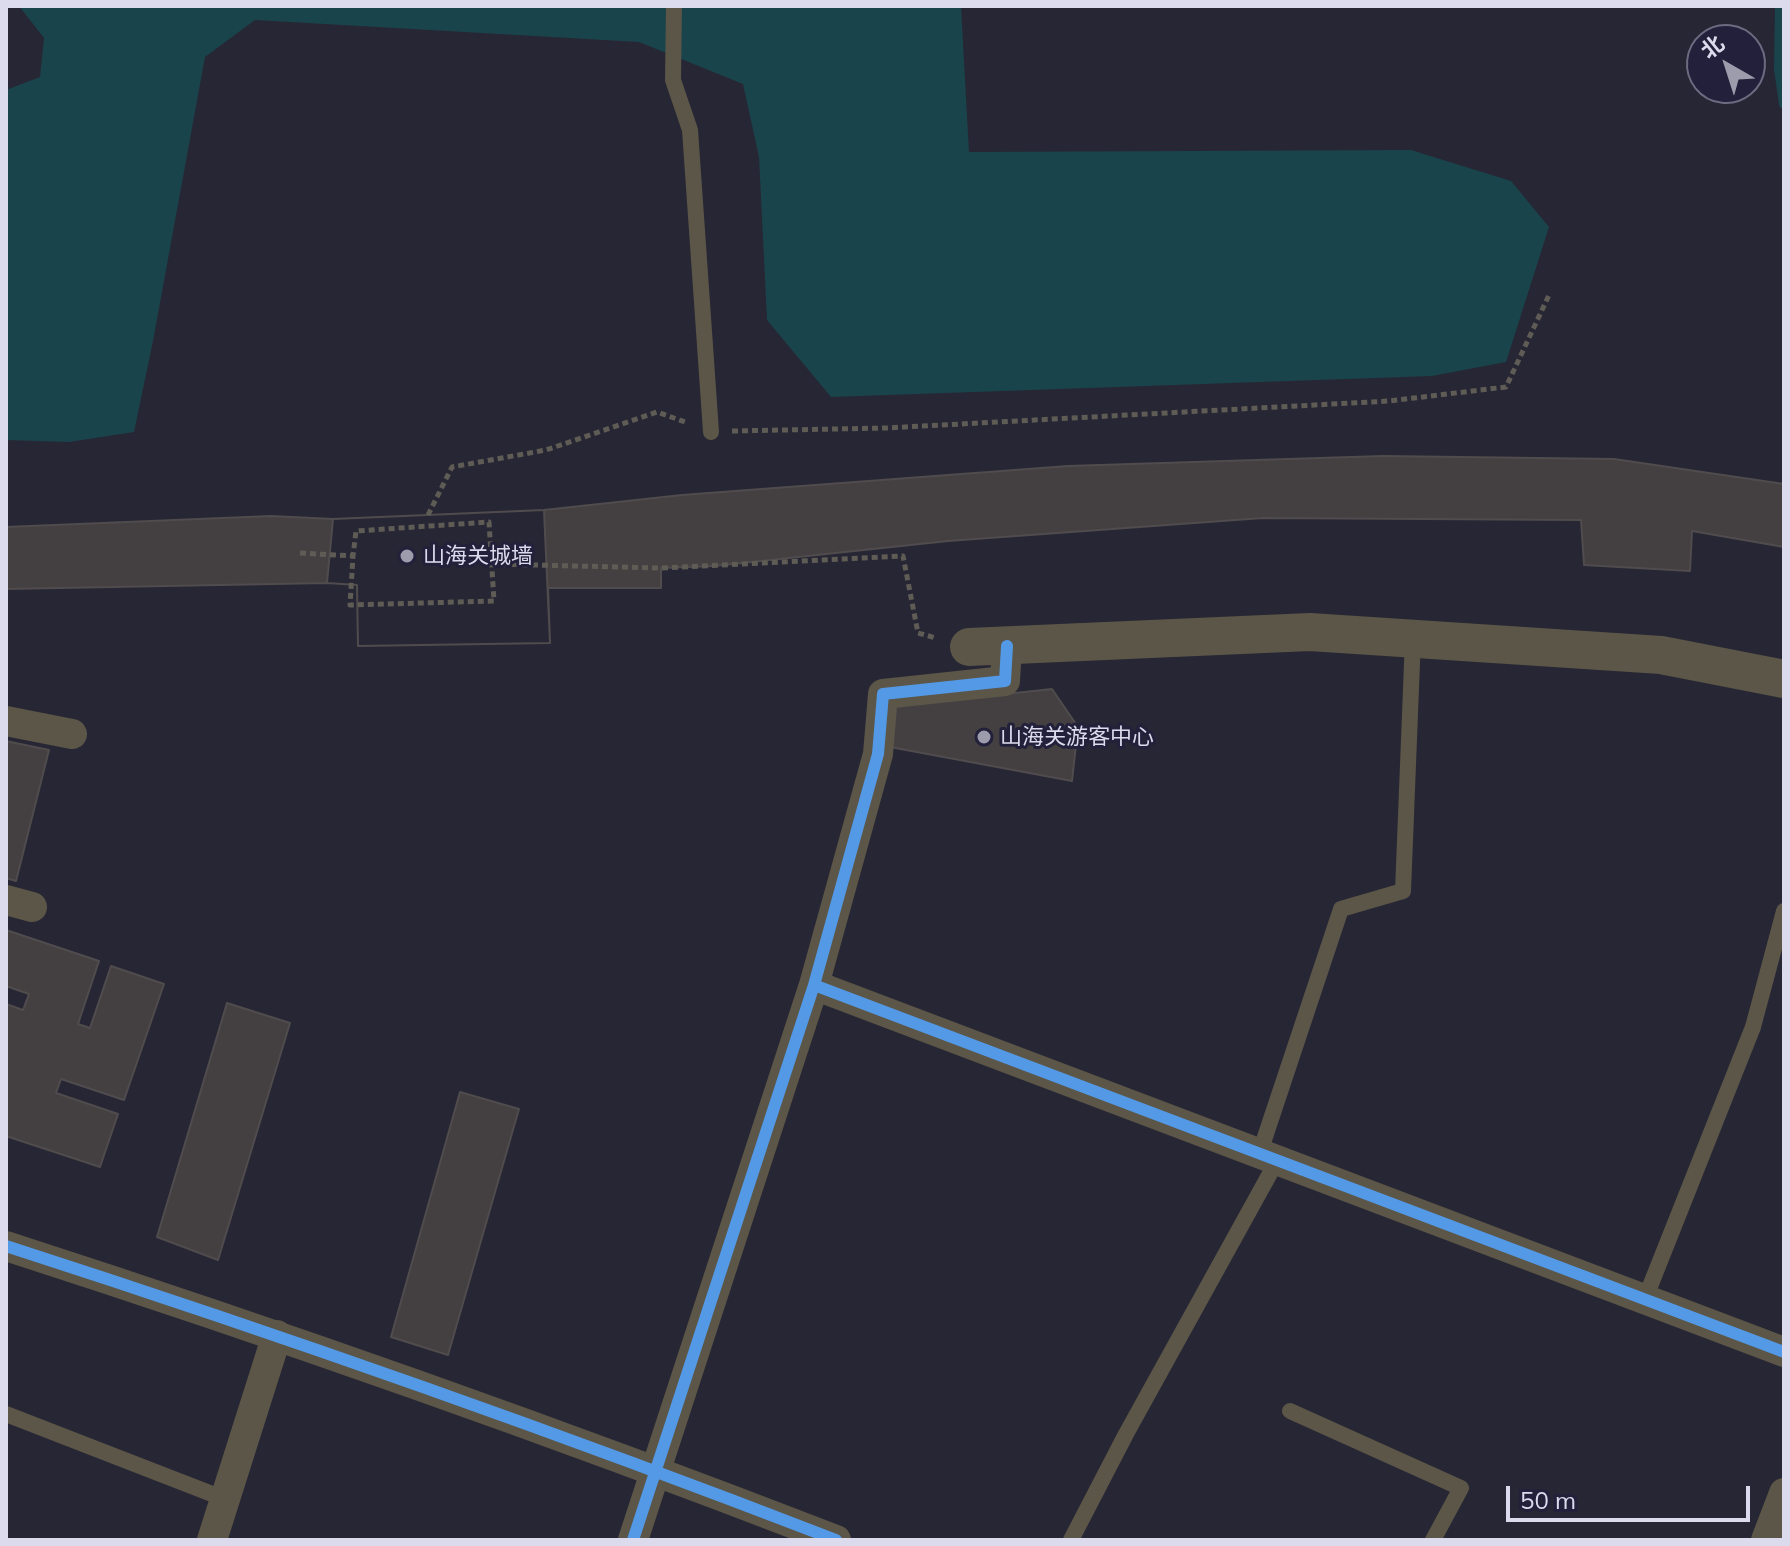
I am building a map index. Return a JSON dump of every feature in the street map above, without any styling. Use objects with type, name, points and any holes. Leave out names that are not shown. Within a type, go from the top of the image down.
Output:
[{"type":"street","points":[[969,647],[1310,632],[1661,655],[1784,679]]},
{"type":"street","points":[[633,1540],[814,985],[878,754],[883,694],[1005,681],[1007,646]]},
{"type":"street","points":[[6,721],[72,734]]},
{"type":"street","points":[[814,985],[1784,1352]]},
{"type":"street","points":[[6,1246],[277,1335],[658,1471],[836,1540]]},
{"type":"street","points":[[212,1540],[277,1335]]},
{"type":"street","points":[[1766,1540],[1784,1493]]},
{"type":"lane","points":[[674,6],[673,80],[690,130],[711,432]]},
{"type":"lane","points":[[1071,1540],[1269,1155],[1341,909],[1403,891],[1413,638]]},
{"type":"lane","points":[[1645,1299],[1753,1027],[1784,911]]},
{"type":"lane","points":[[1290,1411],[1461,1488],[1433,1540]]},
{"type":"lane","points":[[6,1414],[225,1499]]},
{"type":"path","points":[[428,515],[452,467],[546,450],[657,412],[711,432],[886,428],[1357,403],[1506,387],[1550,293]]},
{"type":"path","points":[[489,522],[494,601],[350,605],[353,556],[356,531],[489,522]]},
{"type":"path","points":[[300,553],[353,556]]},
{"type":"path","points":[[492,564],[661,568],[903,556],[918,633],[969,647]]},
{"type":"shaded area","points":[[19,6],[961,6],[969,152],[1411,150],[1511,181],[1549,227],[1506,362],[1432,376],[831,397],[767,320],[759,157],[743,84],[639,42],[255,20],[205,57],[134,432],[69,442],[6,440],[6,90],[40,77],[44,38]]},
{"type":"building","name":"山海关城墙","points":[[1383,456],[1614,459],[1784,484],[1784,547],[1692,531],[1690,571],[1584,565],[1581,520],[1263,518],[948,541],[714,566],[661,568],[661,588],[548,588],[550,643],[358,646],[357,585],[6,589],[6,527],[271,516],[333,519],[544,510],[682,495],[1068,466]]},
{"type":"building","points":[[544,510],[550,643],[358,646],[357,585],[327,583],[333,519]]},
{"type":"building","name":"山海关游客中心","points":[[1052,689],[1078,727],[1072,781],[890,747],[894,706]]},
{"type":"building","points":[[6,741],[49,750],[16,881],[6,878]]},
{"type":"building","points":[[6,930],[99,961],[78,1024],[90,1028],[111,966],[164,984],[124,1100],[61,1079],[56,1093],[118,1114],[100,1167],[6,1136],[6,1004],[23,1010],[29,994],[6,986]]},
{"type":"building","points":[[227,1003],[290,1023],[218,1260],[157,1237]]},
{"type":"building","points":[[460,1092],[519,1109],[448,1355],[391,1337]]},
{"type":"waterway","points":[[1780,6],[1779,69],[1784,104]]},
{"type":"cycle path","points":[[633,1540],[814,985],[878,754],[883,694],[1005,681],[1007,646]]},
{"type":"cycle path","points":[[814,985],[1784,1352]]},
{"type":"cycle path","points":[[6,1246],[423,1387],[836,1540]]},
{"type":"place","name":"山海关城墙","points":[[407,556]]},
{"type":"place","name":"山海关游客中心","points":[[984,737]]}]
